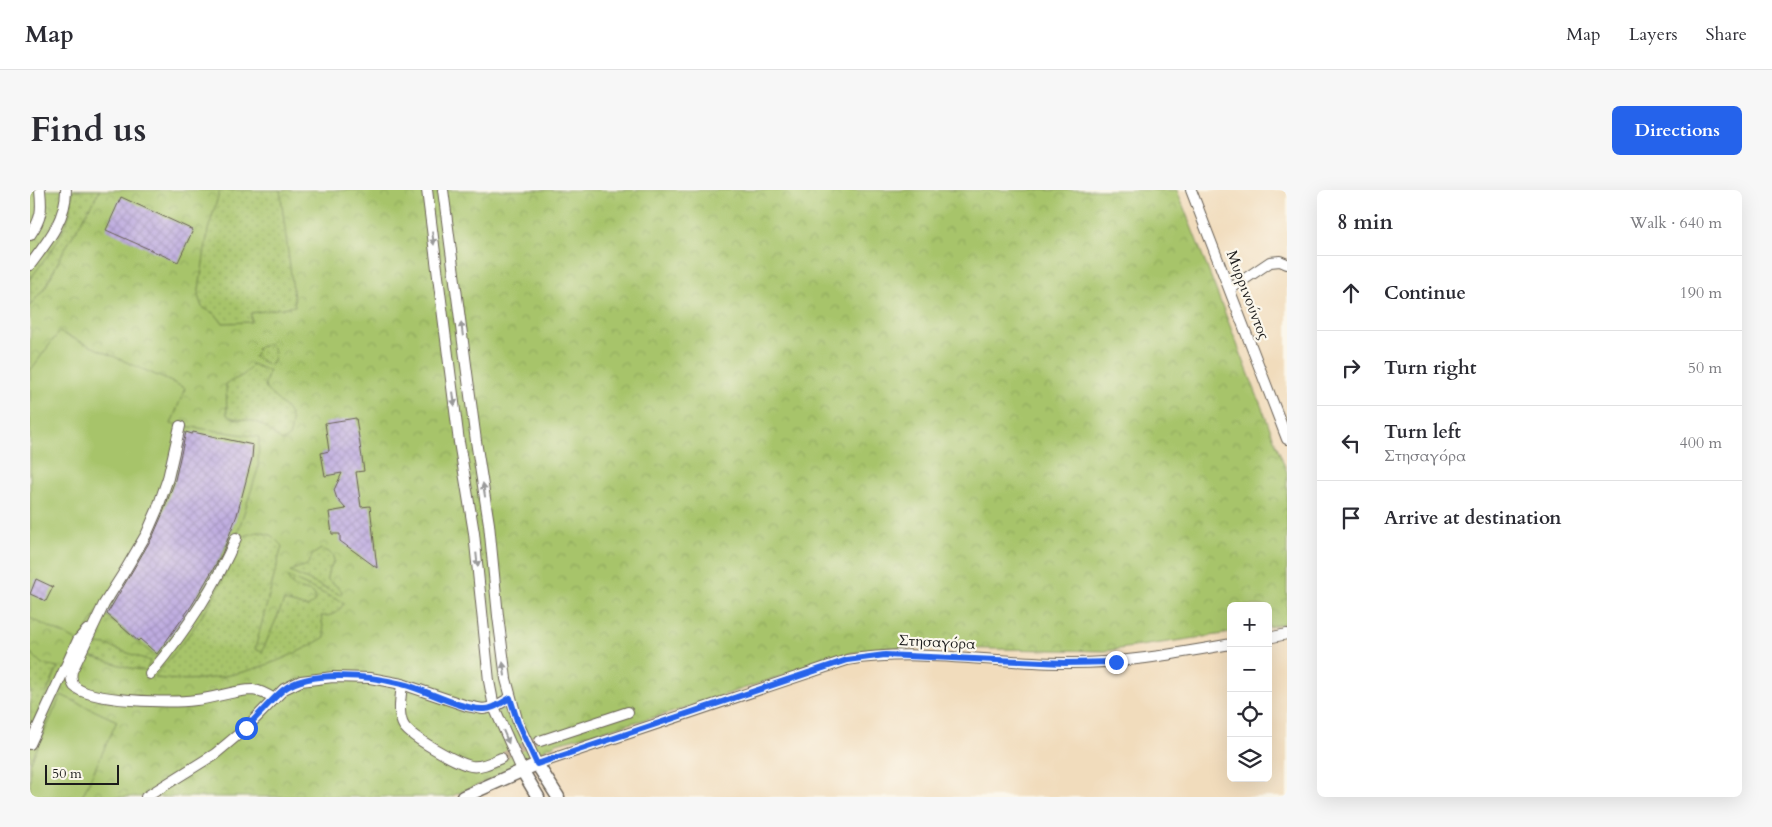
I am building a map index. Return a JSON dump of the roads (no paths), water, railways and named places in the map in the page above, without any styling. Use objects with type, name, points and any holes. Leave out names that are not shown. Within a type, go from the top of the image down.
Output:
[{"type":"main road","points":[[464,797],[537,764],[558,797]]},
{"type":"main road","points":[[522,770],[538,797]]},
{"type":"street","points":[[30,235],[41,216],[40,190]]},
{"type":"street","points":[[30,264],[50,237],[62,216],[66,190]]},
{"type":"street","points":[[427,190],[459,442],[474,533],[486,661],[494,707],[522,770]]},
{"type":"street","points":[[443,190],[476,440],[490,524],[506,679],[518,723],[537,764]]},
{"type":"street","name":"Μυρρινούντος","points":[[1190,190],[1287,439]]},
{"type":"street","points":[[1230,289],[1270,262],[1280,261],[1287,264]]},
{"type":"street","points":[[180,426],[168,478],[157,510],[135,554],[93,624],[71,676],[75,686],[80,690],[138,701],[194,700],[254,690],[274,699]]},
{"type":"street","points":[[459,442],[476,440]]},
{"type":"street","points":[[150,674],[193,618],[216,579],[236,538]]},
{"type":"street","points":[[30,744],[78,640],[93,624]]},
{"type":"street","points":[[1272,637],[1287,634]]},
{"type":"street","name":"Στησαγόρα","points":[[537,764],[847,660],[885,655],[1064,663],[1116,662],[1155,658],[1227,645]]},
{"type":"street","points":[[146,797],[216,754],[246,728],[284,689],[301,681],[318,678],[370,678],[402,684],[467,706],[483,709],[494,707],[510,698]]},
{"type":"street","points":[[402,684],[401,716],[404,726],[414,736],[457,761],[472,766],[481,766],[501,758]]},
{"type":"street","points":[[540,741],[628,712]]},
{"type":"tunnel","points":[[501,758],[540,741]]}]
